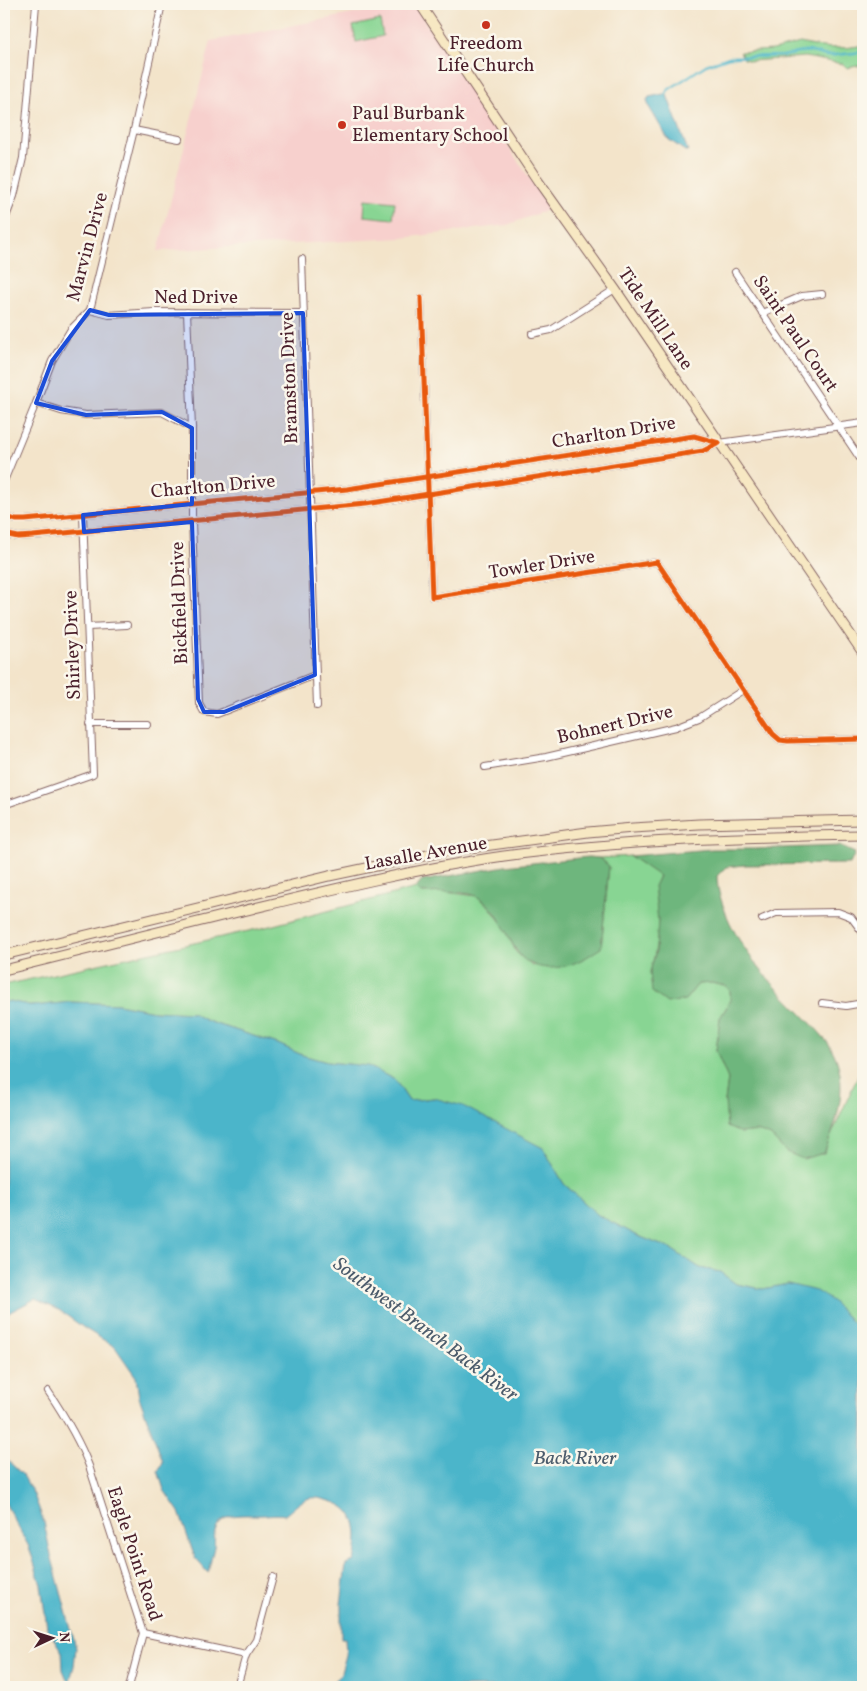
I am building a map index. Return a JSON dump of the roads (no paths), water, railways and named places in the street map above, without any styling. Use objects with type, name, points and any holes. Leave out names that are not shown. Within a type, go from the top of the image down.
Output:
[{"type":"main road","name":"Tide Mill Lane","points":[[420,4],[538,181],[615,289],[718,443],[863,653]]},
{"type":"main road","name":"Lasalle Avenue","points":[[4,955],[328,876],[447,851],[578,833],[633,828],[699,824],[863,820]]},
{"type":"main road","name":"Lasalle Avenue","points":[[4,970],[332,889],[478,860],[634,842],[863,834]]},
{"type":"street","points":[[4,222],[14,196],[23,158],[36,4]]},
{"type":"street","name":"Marvin Drive","points":[[4,482],[52,361],[72,330],[90,310],[134,130],[162,4]]},
{"type":"street","points":[[134,130],[179,139]]},
{"type":"street","name":"Bramston Drive","points":[[302,259],[308,493],[317,706]]},
{"type":"street","name":"Saint Paul Court","points":[[735,272],[863,463]]},
{"type":"street","points":[[532,334],[551,330],[615,289]]},
{"type":"street","points":[[762,313],[802,296],[822,294]]},
{"type":"street","name":"Towler Drive","points":[[421,298],[432,597],[657,562],[773,734],[780,740],[821,741],[863,738]]},
{"type":"street","name":"Ned Drive","points":[[90,310],[109,315],[154,312],[303,313]]},
{"type":"street","name":"Bickfield Drive","points":[[187,312],[192,428],[192,522],[198,699],[201,708],[204,712],[213,714],[224,712],[315,675]]},
{"type":"street","points":[[36,403],[61,411],[86,415],[162,412],[192,428]]},
{"type":"street","name":"Charlton Drive","points":[[4,534],[21,537],[84,532],[365,504],[703,451],[718,443],[863,423]]},
{"type":"street","name":"Charlton Drive","points":[[4,516],[16,520],[25,520],[374,486],[694,436],[718,443]]},
{"type":"street","name":"Shirley Drive","points":[[4,805],[94,774],[90,724],[83,515]]},
{"type":"street","points":[[88,627],[127,624]]},
{"type":"street","name":"Bohnert Drive","points":[[485,767],[546,757],[676,727],[699,718],[743,690]]},
{"type":"street","points":[[90,724],[148,724]]},
{"type":"street","points":[[762,919],[776,913],[838,912],[851,917],[863,933]]},
{"type":"street","points":[[822,1003],[846,1006],[863,1003]]},
{"type":"street","name":"Eagle Point Road","points":[[48,1391],[63,1413],[84,1453],[143,1633],[246,1655]]},
{"type":"street","points":[[237,1687],[246,1655],[256,1640],[273,1577]]},
{"type":"street","points":[[128,1687],[143,1633]]},
{"type":"water","points":[[667,95],[688,151],[685,151],[668,139],[649,107],[647,100],[649,97]]},
{"type":"water","name":"Back River","points":[[9,1001],[34,1006],[71,1002],[118,1004],[154,1011],[192,1013],[207,1021],[278,1044],[302,1055],[327,1062],[368,1066],[395,1080],[409,1101],[434,1098],[463,1106],[543,1148],[564,1184],[598,1215],[638,1236],[671,1249],[700,1268],[720,1272],[736,1284],[763,1289],[788,1284],[816,1291],[832,1301],[854,1324],[863,1320],[863,1687],[328,1687],[340,1676],[346,1655],[345,1638],[341,1638],[341,1604],[346,1564],[354,1561],[357,1542],[356,1524],[348,1510],[330,1501],[313,1498],[302,1502],[285,1515],[243,1515],[226,1518],[218,1525],[215,1531],[214,1547],[208,1573],[195,1558],[179,1512],[164,1490],[158,1471],[163,1462],[139,1397],[136,1377],[115,1347],[59,1310],[35,1299],[10,1312],[4,1319],[4,1003]]},
{"type":"water","points":[[4,1457],[23,1475],[34,1495],[44,1522],[76,1648],[69,1684],[63,1670],[62,1652],[47,1628],[41,1585],[29,1547],[4,1501]]},
{"type":"waterway","points":[[665,95],[668,90],[706,65],[729,57],[783,56],[808,51],[827,56],[863,52]]},
{"type":"place","name":"Freedom Life Church","points":[[486,25]]},
{"type":"place","name":"Paul Burbank Elementary School","points":[[342,125]]},
{"type":"water label","name":"Southwest Branch Back River","points":[[425,1330]]}]
